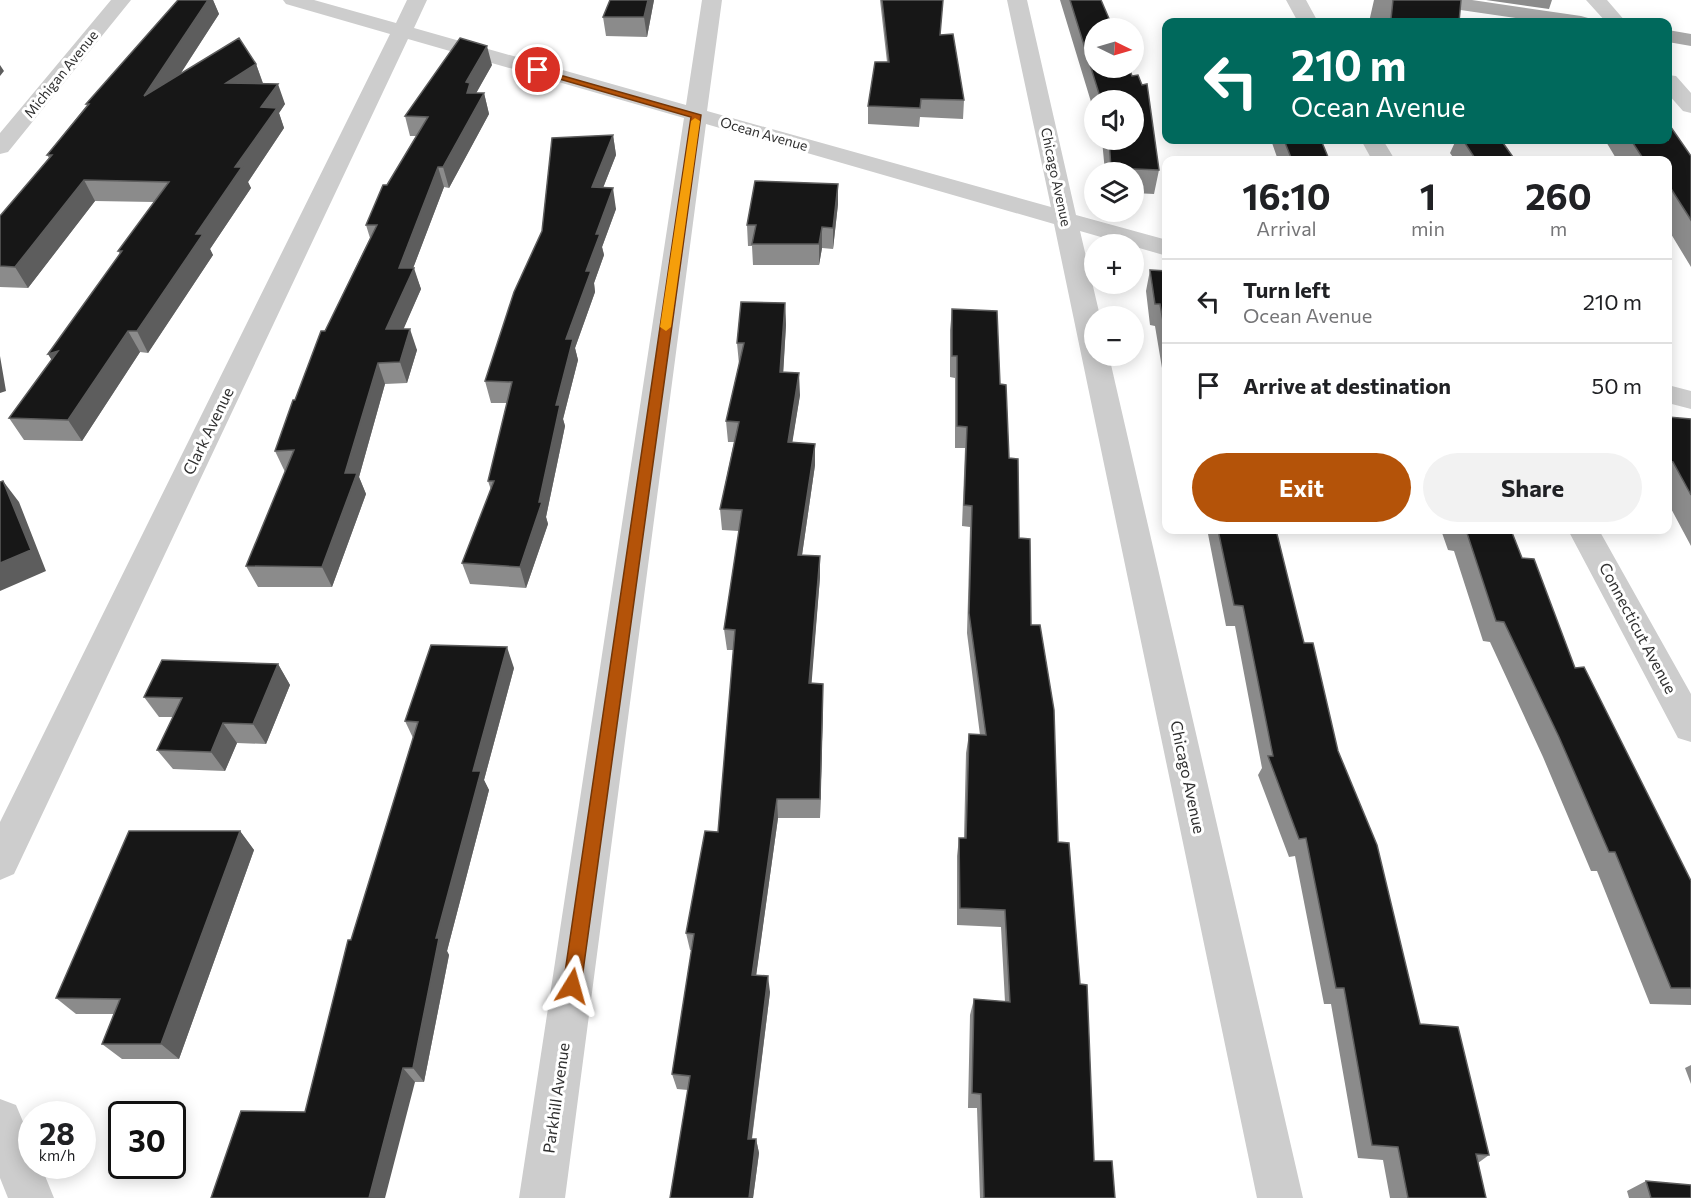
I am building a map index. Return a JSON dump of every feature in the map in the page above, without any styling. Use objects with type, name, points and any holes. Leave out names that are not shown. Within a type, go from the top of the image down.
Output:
[{"type":"main road","points":[[1433,0],[1554,18]]},
{"type":"main road","points":[[1672,37],[1691,39]]},
{"type":"street","name":"Michigan Avenue","points":[[0,147],[121,0]]},
{"type":"street","name":"Ocean Avenue","points":[[293,0],[1162,247]]},
{"type":"street","name":"Clark Avenue","points":[[0,862],[417,0]]},
{"type":"street","name":"Parkhill Avenue","points":[[542,1198],[712,0]]},
{"type":"street","name":"Chicago Avenue","points":[[1017,0],[1084,306]]},
{"type":"street","points":[[1296,0],[1306,18]]},
{"type":"street","points":[[1596,0],[1612,18]]},
{"type":"street","points":[[1672,85],[1691,106]]},
{"type":"street","name":"Chicago Avenue","points":[[1097,366],[1280,1198]]},
{"type":"street","points":[[1672,395],[1691,400]]},
{"type":"street","name":"Connecticut Avenue","points":[[1586,534],[1691,727]]},
{"type":"street","points":[[0,1121],[31,1198]]},
{"type":"building","points":[[178,0],[208,0],[144,96],[239,38],[256,64],[226,83],[278,84],[261,107],[277,108],[235,167],[242,167],[196,234],[203,234],[137,331],[128,331],[68,420],[9,418],[58,351],[48,354],[122,251],[118,251],[169,182],[84,180],[15,267],[0,266],[0,216],[52,155],[47,155],[89,104],[86,104]]},
{"type":"building","points":[[610,0],[648,0],[644,17],[603,17]]},
{"type":"building","points":[[882,0],[943,0],[940,35],[953,34],[964,100],[921,99],[920,108],[868,106],[875,62],[889,62]]},
{"type":"building","points":[[1070,0],[1101,0],[1109,18],[1084,18],[1084,45]]},
{"type":"building","points":[[1393,0],[1461,0],[1459,18],[1391,18]]},
{"type":"building","points":[[460,38],[487,46],[466,82],[470,83],[467,93],[484,93],[443,167],[438,167],[399,268],[414,268],[386,329],[410,329],[400,362],[378,363],[345,473],[357,473],[322,567],[246,566],[294,450],[275,451],[293,400],[295,400],[321,331],[325,331],[377,225],[366,225],[383,185],[387,185],[428,117],[405,116]]},
{"type":"building","points":[[1094,78],[1139,78],[1142,85],[1147,84],[1159,170],[1144,169],[1144,162],[1111,162],[1110,150],[1144,150],[1144,90],[1098,90]]},
{"type":"building","points":[[1672,129],[1691,156],[1691,220],[1672,190],[1672,156],[1641,156],[1634,144],[1672,144]]},
{"type":"building","points":[[613,135],[592,187],[613,188],[596,234],[600,234],[586,271],[591,271],[566,339],[573,339],[556,405],[560,405],[539,502],[542,502],[520,567],[462,563],[494,481],[488,481],[512,382],[485,381],[514,292],[542,231],[552,138]]},
{"type":"building","points":[[1286,144],[1323,144],[1328,156],[1290,156]]},
{"type":"building","points":[[1466,144],[1504,144],[1512,156],[1473,156]]},
{"type":"building","points":[[755,181],[838,184],[833,228],[822,227],[819,244],[752,244],[756,225],[747,225]]},
{"type":"building","points":[[1150,270],[1162,271],[1162,315],[1160,304],[1155,304]]},
{"type":"building","points":[[741,302],[785,303],[780,372],[799,373],[788,442],[815,444],[798,555],[820,556],[809,683],[823,684],[820,799],[777,799],[752,975],[768,976],[748,1139],[756,1139],[749,1198],[670,1198],[690,1076],[672,1074],[694,934],[686,933],[705,831],[718,832],[735,630],[724,629],[742,510],[720,509],[739,422],[726,421],[744,343],[737,343]]},
{"type":"building","points":[[952,309],[997,311],[1000,384],[1006,385],[1009,458],[1018,459],[1019,538],[1030,539],[1031,625],[1040,625],[1054,710],[1058,842],[1069,843],[1080,984],[1087,985],[1094,1161],[1112,1161],[1115,1198],[984,1198],[981,1094],[972,1093],[974,999],[1010,1002],[1005,910],[960,908],[959,838],[966,838],[969,734],[986,735],[969,613],[972,506],[964,505],[967,427],[957,426],[957,356],[952,356]]},
{"type":"building","points":[[1672,417],[1691,419],[1691,495],[1673,462]]},
{"type":"building","points":[[3,481],[31,550],[0,563],[0,482]]},
{"type":"building","points":[[1219,534],[1277,534],[1304,643],[1313,643],[1338,751],[1377,845],[1420,1024],[1458,1027],[1489,1155],[1476,1154],[1486,1198],[1408,1198],[1398,1147],[1372,1145],[1344,988],[1336,988],[1306,838],[1299,839],[1268,756],[1273,756],[1243,606],[1234,605]]},
{"type":"building","points":[[1467,534],[1513,534],[1522,558],[1534,559],[1575,668],[1584,667],[1691,881],[1691,988],[1671,988],[1615,852],[1609,852],[1559,737],[1504,622],[1496,621]]},
{"type":"building","points":[[431,645],[507,647],[473,771],[481,771],[436,938],[439,938],[413,1068],[403,1068],[369,1198],[211,1198],[241,1111],[305,1112],[348,940],[351,940],[418,722],[405,721]]},
{"type":"building","points":[[162,660],[278,664],[253,724],[223,723],[211,752],[157,750],[182,698],[144,697]]},
{"type":"building","points":[[129,831],[240,831],[161,1044],[102,1044],[120,999],[56,998]]},
{"type":"building","points":[[1646,1181],[1691,1185],[1691,1198],[1651,1198]]},
{"type":"slow traffic","points":[[666,327],[695,121]]},
{"type":"route","points":[[538,70],[696,115],[572,986]]}]
